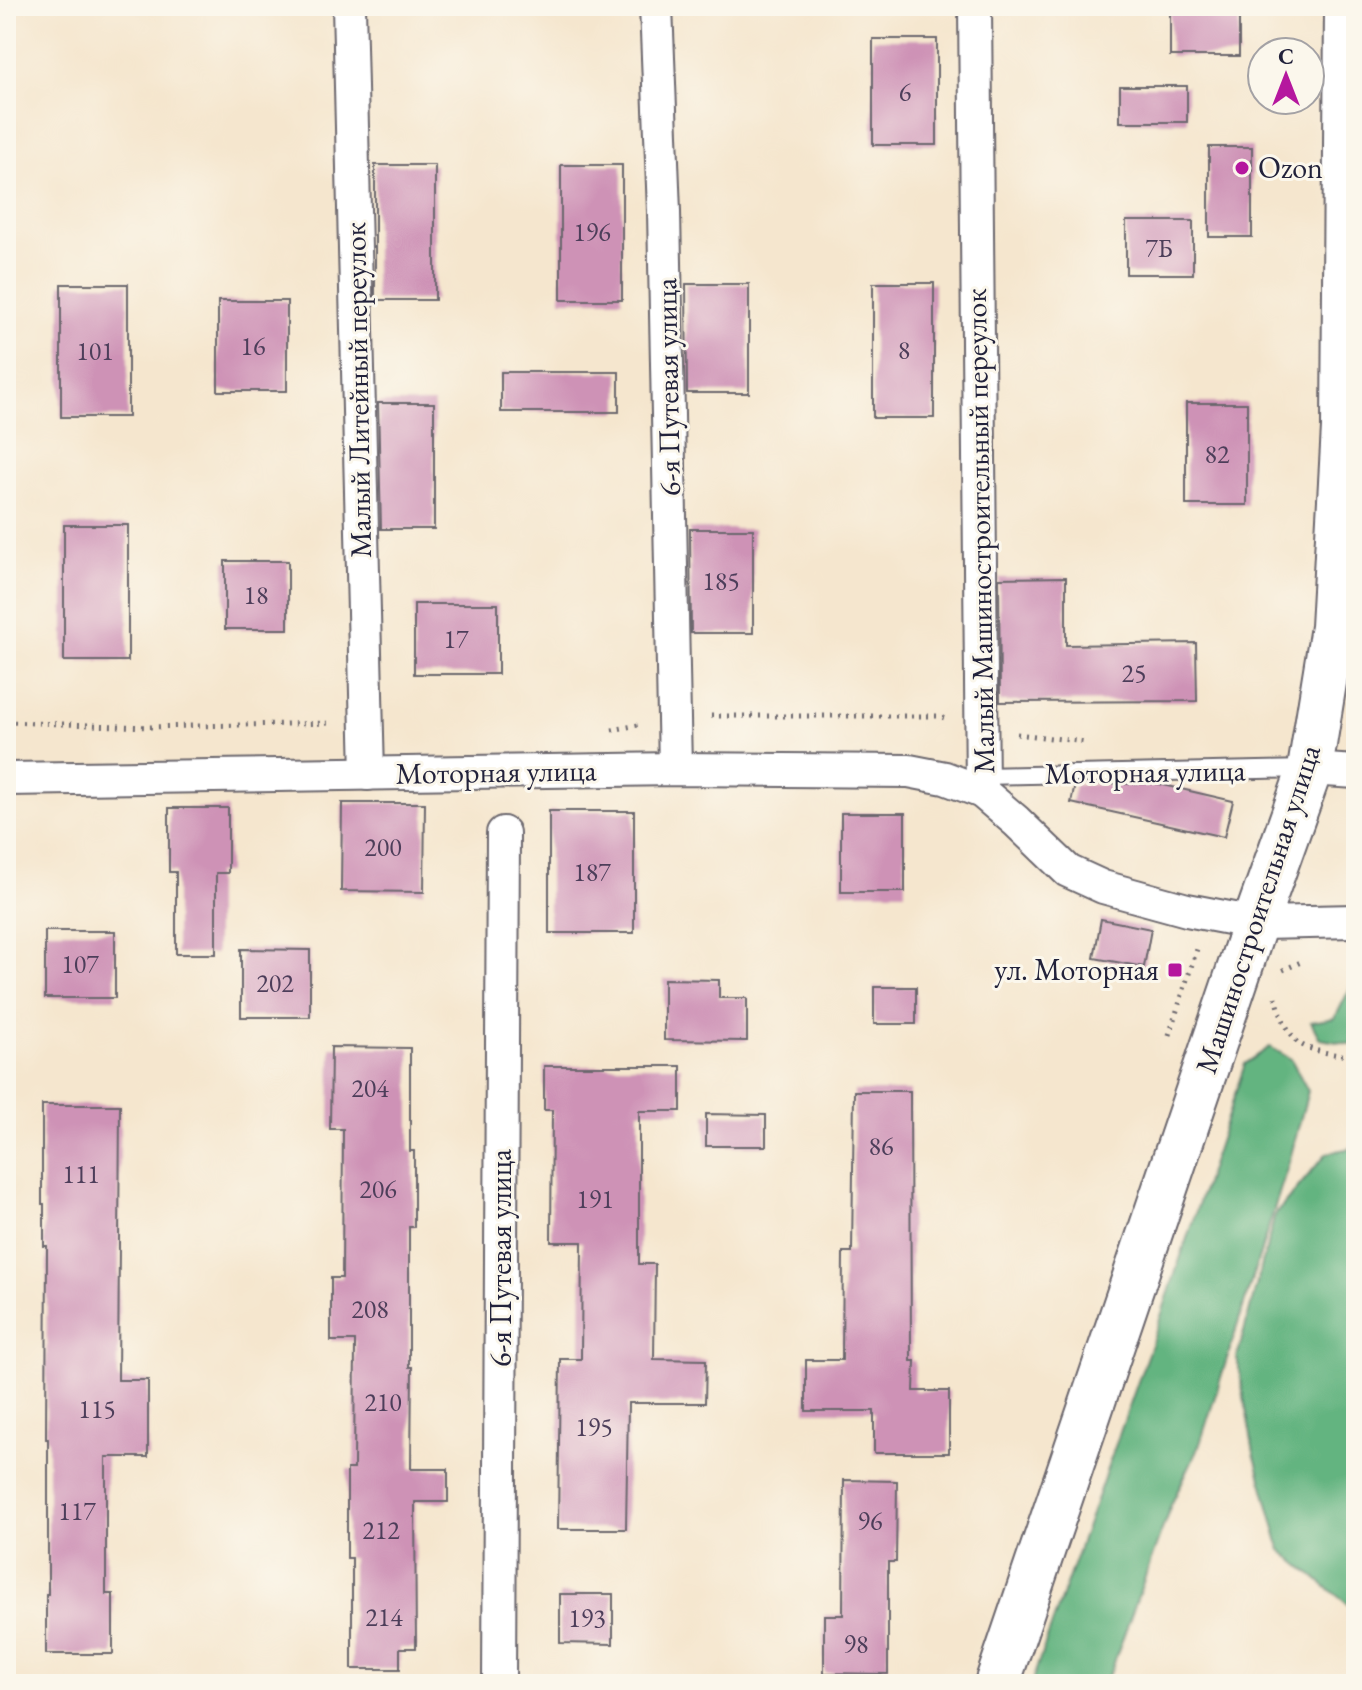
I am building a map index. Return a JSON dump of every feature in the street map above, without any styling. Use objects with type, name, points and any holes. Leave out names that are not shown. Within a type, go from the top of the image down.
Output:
[{"type":"main road","name":"Машиностроительная улица","points":[[997,1684],[1310,769],[1333,627],[1344,428],[1347,6]]},
{"type":"street","name":"Малый Литейный переулок","points":[[349,6],[368,774]]},
{"type":"street","name":"6-я Путевая улица","points":[[656,6],[664,212],[675,769]]},
{"type":"street","name":"Малый Машиностроительный переулок","points":[[975,6],[982,784],[1068,871],[1103,887],[1173,907],[1255,923]]},
{"type":"street","name":"Моторная улица","points":[[6,779],[675,769],[909,771],[982,784]]},
{"type":"street","name":"Моторная улица","points":[[1310,769],[1356,772]]},
{"type":"street","name":"6-я Путевая улица","points":[[499,1684],[503,833]]},
{"type":"street","points":[[1255,923],[1356,921]]},
{"type":"lane","name":"Моторная улица","points":[[982,784],[1310,769]]},
{"type":"path","points":[[1278,973],[1302,961],[1316,960]]},
{"type":"path","points":[[1275,994],[1281,1018],[1300,1045],[1356,1057]]},
{"type":"green space","points":[[1356,976],[1356,1045],[1320,1039],[1311,1022],[1335,1018]]},
{"type":"green space","points":[[1270,1047],[1291,1059],[1308,1091],[1290,1159],[1200,1444],[1171,1505],[1104,1684],[1031,1684],[1159,1322],[1245,1064]]},
{"type":"green space","points":[[1356,1147],[1356,1611],[1281,1550],[1254,1453],[1237,1358],[1275,1215],[1327,1153]]},
{"type":"building","points":[[1170,6],[1239,6],[1239,56],[1170,56]]},
{"type":"building","points":[[873,39],[937,39],[937,145],[873,145]]},
{"type":"building","points":[[1120,86],[1187,86],[1187,122],[1120,122]]},
{"type":"building","points":[[1209,147],[1252,147],[1252,237],[1209,237]]},
{"type":"building","points":[[375,165],[435,165],[435,300],[375,300]]},
{"type":"building","points":[[561,165],[622,165],[622,300],[561,300]]},
{"type":"building","points":[[1126,221],[1193,221],[1193,274],[1126,274]]},
{"type":"building","points":[[873,283],[934,283],[934,418],[873,418]]},
{"type":"building","points":[[61,284],[128,284],[128,417],[61,417]]},
{"type":"building","points":[[686,284],[749,284],[749,393],[687,393]]},
{"type":"building","points":[[218,301],[287,301],[287,391],[218,391]]},
{"type":"building","points":[[501,372],[619,372],[619,412],[501,412]]},
{"type":"building","points":[[378,403],[434,403],[434,529],[381,529]]},
{"type":"building","points":[[1186,403],[1247,403],[1247,505],[1186,505]]},
{"type":"building","points":[[64,525],[128,525],[128,661],[64,661]]},
{"type":"building","points":[[690,529],[753,529],[753,633],[691,633]]},
{"type":"building","points":[[225,561],[288,561],[288,629],[225,629]]},
{"type":"building","points":[[1066,577],[1066,645],[1196,643],[1197,701],[1000,702],[999,578]]},
{"type":"building","points":[[414,604],[498,604],[498,674],[414,674]]},
{"type":"building","points":[[1155,783],[1233,801],[1224,837],[1071,803],[1075,785]]},
{"type":"building","points":[[342,803],[425,803],[424,892],[341,891]]},
{"type":"building","points":[[169,808],[228,808],[228,873],[216,873],[216,954],[176,954],[176,872],[169,872]]},
{"type":"building","points":[[549,811],[634,811],[634,933],[549,933]]},
{"type":"building","points":[[841,813],[905,813],[905,892],[841,892]]},
{"type":"building","points":[[1101,919],[1151,929],[1144,967],[1094,958]]},
{"type":"building","points":[[45,931],[115,931],[115,998],[45,998]]},
{"type":"building","points":[[241,949],[310,950],[310,1017],[241,1017]]},
{"type":"building","points":[[664,979],[719,980],[719,998],[747,998],[747,1041],[664,1040]]},
{"type":"building","points":[[874,987],[916,987],[916,1024],[874,1024]]},
{"type":"building","points":[[331,1047],[410,1048],[410,1151],[414,1151],[414,1227],[409,1227],[411,1469],[448,1469],[448,1502],[415,1502],[416,1648],[400,1648],[400,1669],[352,1669],[352,1558],[347,1558],[347,1469],[354,1469],[355,1341],[331,1341],[331,1278],[342,1278],[343,1129],[330,1129]]},
{"type":"building","points":[[544,1066],[681,1066],[681,1111],[639,1111],[639,1264],[655,1264],[654,1359],[706,1360],[705,1403],[628,1403],[626,1529],[558,1529],[560,1359],[581,1359],[582,1242],[551,1242],[552,1110],[544,1110]]},
{"type":"building","points":[[854,1091],[910,1091],[911,1361],[915,1361],[914,1391],[949,1391],[949,1453],[874,1453],[874,1411],[806,1411],[806,1360],[842,1360],[843,1252],[852,1252]]},
{"type":"building","points":[[42,1105],[120,1105],[118,1380],[148,1380],[148,1457],[106,1457],[106,1594],[113,1594],[113,1654],[46,1654],[47,1246],[44,1246],[42,1204]]},
{"type":"building","points":[[706,1114],[766,1115],[766,1146],[706,1146]]},
{"type":"building","points":[[844,1480],[897,1481],[896,1562],[888,1562],[888,1674],[824,1673],[824,1615],[843,1615]]},
{"type":"building","points":[[560,1594],[613,1594],[613,1644],[560,1643]]},
{"type":"place","name":"Ozon","points":[[1242,168]]},
{"type":"place","name":"ул. Моторная","points":[[1175,970]]}]
